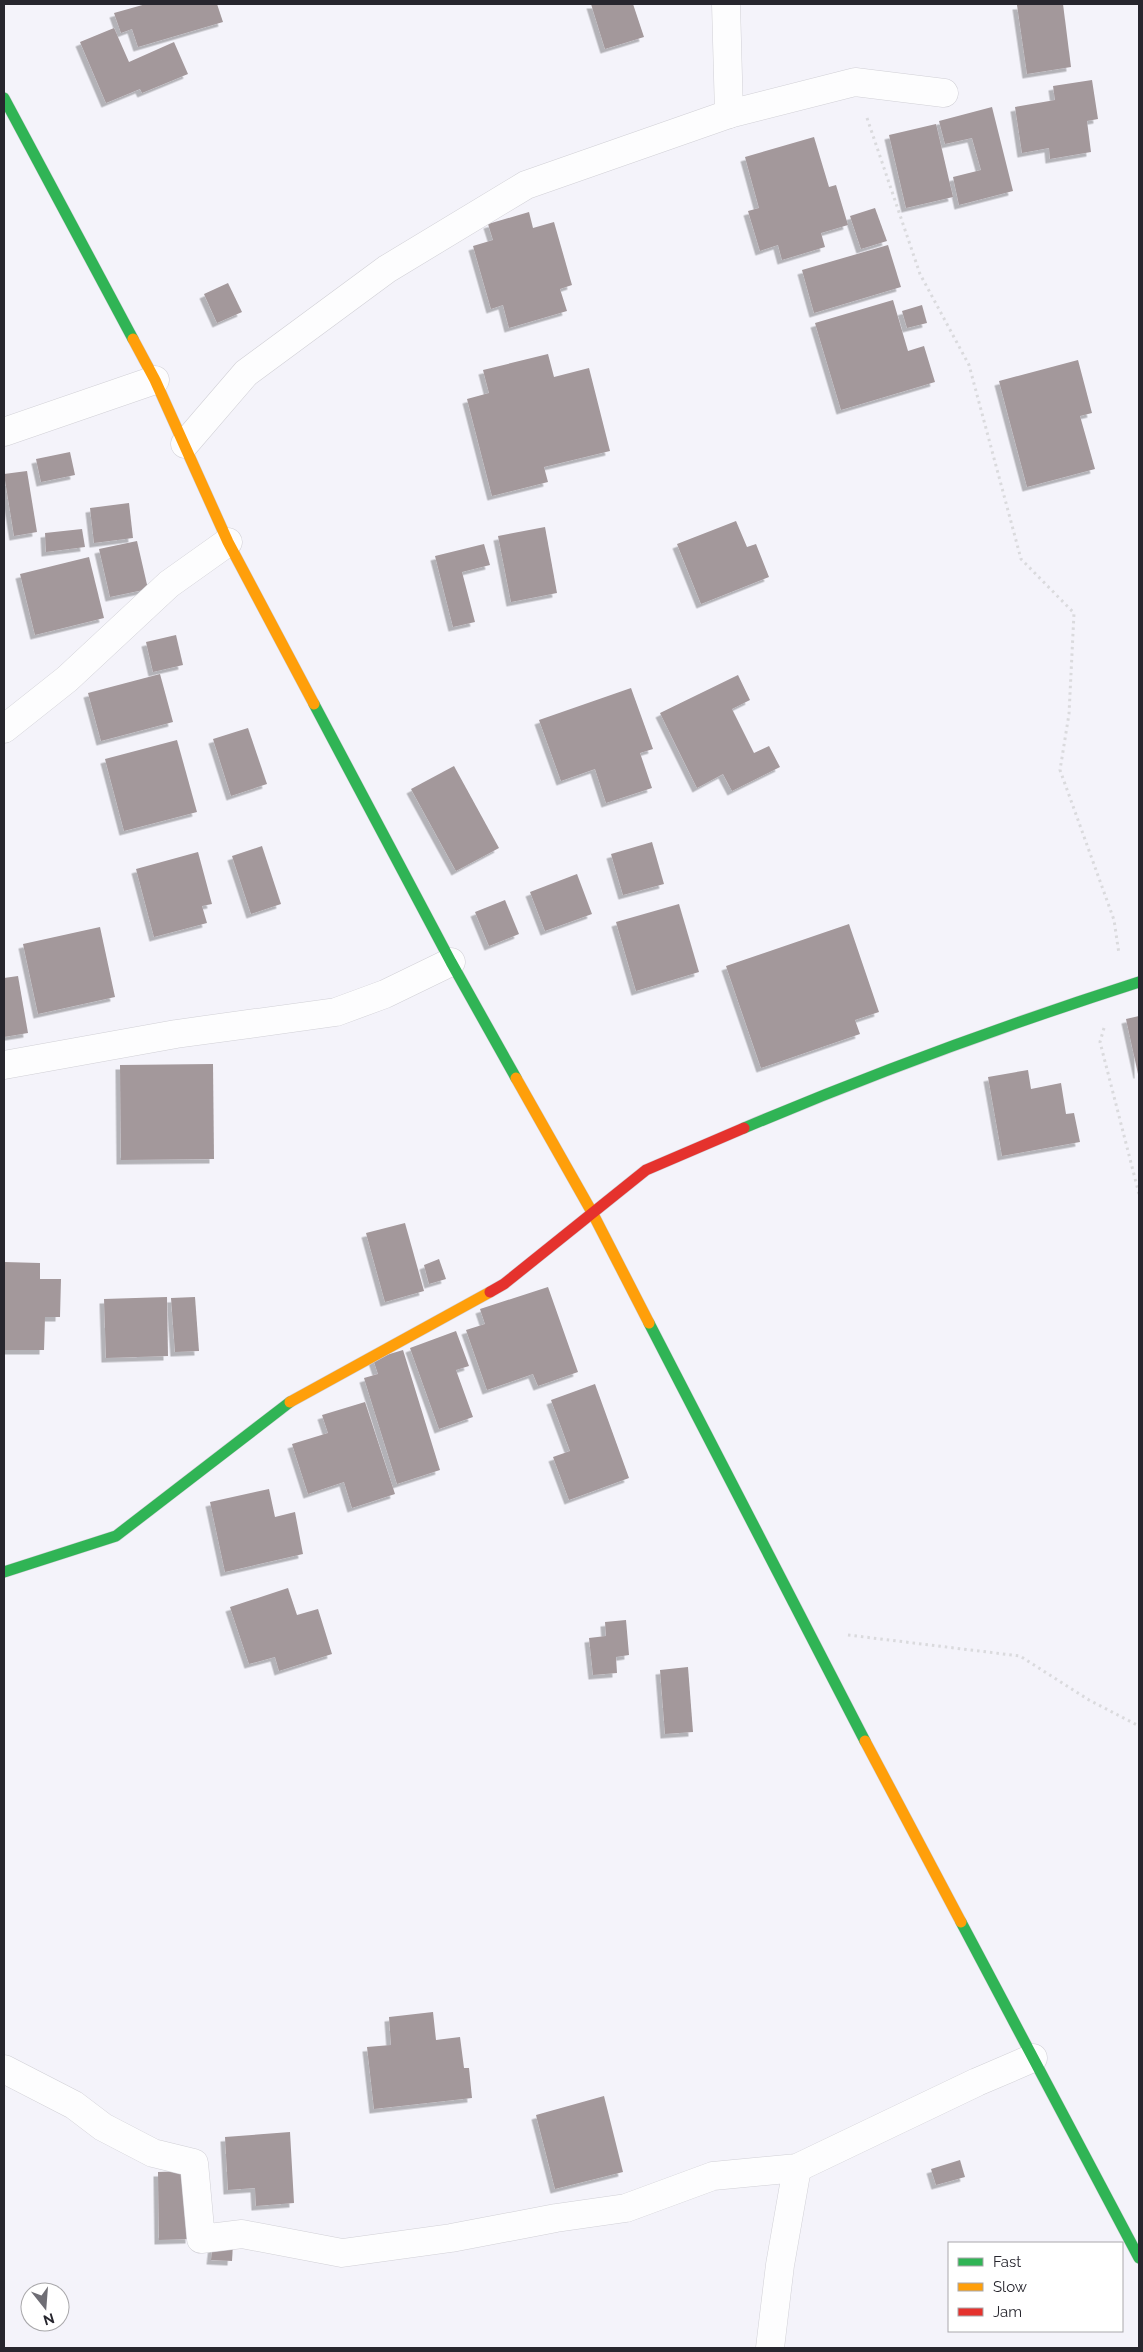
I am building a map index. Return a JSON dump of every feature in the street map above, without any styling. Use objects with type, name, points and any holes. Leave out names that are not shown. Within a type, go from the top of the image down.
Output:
[{"type":"street","points":[[726,4],[729,114]]},
{"type":"street","points":[[185,444],[246,373],[403,259],[526,185],[729,114],[855,82],[944,94]]},
{"type":"street","points":[[4,98],[154,380],[185,444],[228,542],[451,962],[593,1214],[808,1635],[1139,2258]]},
{"type":"street","points":[[4,432],[154,380]]},
{"type":"street","points":[[4,729],[66,679],[169,584],[228,542]]},
{"type":"street","points":[[4,1065],[176,1034],[336,1012],[385,994],[451,962]]},
{"type":"street","points":[[4,1572],[116,1536],[286,1404],[504,1284],[646,1170],[832,1091],[1018,1021],[1139,982]]},
{"type":"street","points":[[4,2069],[74,2105],[103,2127],[153,2153],[194,2163],[201,2239],[242,2234],[342,2253],[451,2238],[556,2218],[626,2208],[713,2176],[797,2168],[976,2082],[1033,2058]]},
{"type":"street","points":[[770,2348],[780,2265],[797,2168]]},
{"type":"path","points":[[855,82],[920,274],[969,365],[1021,559],[1074,613],[1069,714],[1060,770],[1114,920],[1119,955],[1116,990],[1100,1042],[1139,1194]]},
{"type":"path","points":[[808,1635],[862,1635],[1020,1656],[1089,1700],[1139,1726]]},
{"type":"building","points":[[146,4],[217,4],[223,22],[138,47],[132,29],[121,33],[114,13]]},
{"type":"building","points":[[591,4],[633,4],[644,37],[605,49]]},
{"type":"building","points":[[1063,4],[1071,67],[1027,74],[1017,5]]},
{"type":"building","points":[[114,28],[129,62],[174,42],[188,74],[142,93],[140,89],[106,103],[80,42]]},
{"type":"building","points":[[1092,80],[1098,119],[1087,121],[1091,152],[1050,159],[1049,148],[1022,153],[1015,107],[1055,100],[1053,86]]},
{"type":"building","points":[[992,107],[1013,191],[959,205],[953,177],[981,170],[972,138],[945,144],[939,121]]},
{"type":"building","points":[[936,124],[953,197],[906,208],[889,135]]},
{"type":"building","points":[[814,137],[829,187],[836,185],[848,225],[821,233],[825,247],[782,260],[778,245],[760,251],[748,211],[759,208],[745,157]]},
{"type":"building","points":[[875,208],[887,241],[861,249],[850,216]]},
{"type":"building","points":[[529,212],[533,228],[554,222],[572,285],[560,289],[567,311],[509,328],[503,305],[491,309],[473,246],[493,240],[488,224]]},
{"type":"building","points":[[888,245],[901,287],[814,313],[802,270]]},
{"type":"building","points":[[228,283],[242,312],[217,323],[204,294]]},
{"type":"building","points":[[893,300],[908,351],[924,346],[935,382],[841,410],[815,323]]},
{"type":"building","points":[[922,305],[927,323],[907,328],[902,311]]},
{"type":"building","points":[[548,354],[554,377],[589,368],[610,451],[544,467],[548,482],[492,496],[467,399],[489,393],[483,370]]},
{"type":"building","points":[[1078,360],[1092,413],[1080,416],[1095,469],[1027,487],[999,381]]},
{"type":"building","points":[[70,452],[75,475],[41,482],[36,459]]},
{"type":"building","points":[[27,471],[37,532],[14,536],[4,474]]},
{"type":"building","points":[[129,503],[133,538],[94,543],[90,508]]},
{"type":"building","points":[[736,521],[747,547],[756,544],[769,577],[701,604],[677,544]]},
{"type":"building","points":[[545,527],[557,593],[511,602],[498,536]]},
{"type":"building","points":[[82,529],[85,547],[46,552],[45,533]]},
{"type":"building","points":[[137,541],[148,589],[110,597],[99,549]]},
{"type":"building","points":[[484,544],[490,565],[462,572],[475,622],[453,627],[435,556]]},
{"type":"building","points":[[89,557],[104,618],[35,635],[20,574]]},
{"type":"building","points":[[176,635],[183,665],[153,672],[146,642]]},
{"type":"building","points":[[160,674],[173,722],[101,741],[88,693]]},
{"type":"building","points":[[738,675],[750,700],[732,709],[754,753],[769,746],[780,767],[732,791],[723,774],[697,788],[660,713]]},
{"type":"building","points":[[631,688],[653,749],[640,753],[652,788],[606,803],[595,769],[561,781],[539,720]]},
{"type":"building","points":[[248,728],[267,784],[231,796],[213,739]]},
{"type":"building","points":[[177,740],[197,812],[124,831],[105,759]]},
{"type":"building","points":[[454,766],[499,848],[456,871],[411,789]]},
{"type":"building","points":[[652,842],[664,884],[623,895],[611,854]]},
{"type":"building","points":[[262,846],[281,904],[251,914],[232,856]]},
{"type":"building","points":[[198,852],[212,904],[202,906],[207,923],[154,937],[136,869]]},
{"type":"building","points":[[577,874],[592,914],[545,931],[530,892]]},
{"type":"building","points":[[505,900],[519,934],[489,946],[475,912]]},
{"type":"building","points":[[679,904],[699,972],[636,991],[616,922]]},
{"type":"building","points":[[849,924],[879,1012],[855,1020],[860,1034],[761,1068],[726,966]]},
{"type":"building","points":[[100,927],[115,997],[38,1014],[23,944]]},
{"type":"building","points":[[18,976],[28,1033],[4,1037],[4,978]]},
{"type":"building","points":[[1139,1016],[1139,1074],[1138,1074],[1126,1019]]},
{"type":"building","points":[[213,1064],[214,1159],[121,1160],[120,1065]]},
{"type":"building","points":[[1028,1070],[1031,1089],[1061,1083],[1066,1114],[1074,1113],[1080,1142],[1002,1156],[988,1077]]},
{"type":"building","points":[[405,1223],[424,1291],[385,1302],[366,1233]]},
{"type":"building","points":[[439,1259],[446,1279],[429,1284],[424,1265]]},
{"type":"building","points":[[4,1262],[40,1263],[40,1279],[61,1279],[60,1317],[45,1317],[44,1350],[4,1350]]},
{"type":"building","points":[[548,1287],[578,1372],[538,1386],[533,1374],[487,1390],[466,1330],[485,1324],[480,1309]]},
{"type":"building","points":[[167,1297],[168,1356],[106,1358],[104,1299]]},
{"type":"building","points":[[195,1297],[199,1351],[175,1352],[171,1298]]},
{"type":"building","points":[[456,1331],[469,1366],[456,1370],[473,1417],[439,1429],[410,1348]]},
{"type":"building","points":[[403,1350],[440,1470],[397,1484],[364,1378],[378,1374],[373,1359]]},
{"type":"building","points":[[595,1384],[629,1478],[569,1500],[553,1457],[570,1451],[551,1400]]},
{"type":"building","points":[[365,1402],[395,1494],[352,1508],[344,1482],[308,1494],[292,1444],[328,1433],[322,1415]]},
{"type":"building","points":[[269,1489],[275,1517],[295,1512],[303,1554],[225,1572],[210,1502]]},
{"type":"building","points":[[288,1588],[297,1615],[318,1609],[332,1654],[279,1671],[275,1657],[249,1664],[230,1607]]},
{"type":"building","points":[[626,1620],[629,1655],[616,1657],[617,1673],[593,1675],[589,1638],[606,1636],[605,1622]]},
{"type":"building","points":[[688,1667],[693,1732],[665,1734],[660,1670]]},
{"type":"building","points":[[433,2012],[436,2040],[460,2037],[464,2068],[469,2068],[472,2098],[374,2109],[367,2047],[391,2045],[389,2017]]},
{"type":"building","points":[[604,2096],[623,2172],[555,2189],[536,2115]]},
{"type":"building","points":[[290,2132],[294,2203],[256,2206],[255,2188],[228,2190],[225,2137]]},
{"type":"building","points":[[960,2160],[965,2177],[936,2185],[931,2169]]},
{"type":"building","points":[[188,2171],[190,2239],[159,2240],[158,2172]]},
{"type":"building","points":[[213,2243],[233,2244],[232,2261],[211,2260]]},
{"type":"traffic: fast","points":[[4,98],[133,339]]},
{"type":"traffic: fast","points":[[314,704],[451,962],[516,1078]]},
{"type":"traffic: fast","points":[[744,1128],[940,1050],[1139,982]]},
{"type":"traffic: fast","points":[[649,1323],[865,1741]]},
{"type":"traffic: fast","points":[[4,1572],[116,1536],[290,1402]]},
{"type":"traffic: fast","points":[[961,1922],[1139,2258]]},
{"type":"traffic: slow","points":[[133,339],[155,380],[228,542],[314,704]]},
{"type":"traffic: slow","points":[[516,1078],[593,1214],[649,1323]]},
{"type":"traffic: slow","points":[[290,1402],[490,1292]]},
{"type":"traffic: slow","points":[[865,1741],[961,1922]]},
{"type":"traffic: jam","points":[[490,1292],[504,1284],[646,1170],[744,1128]]}]
